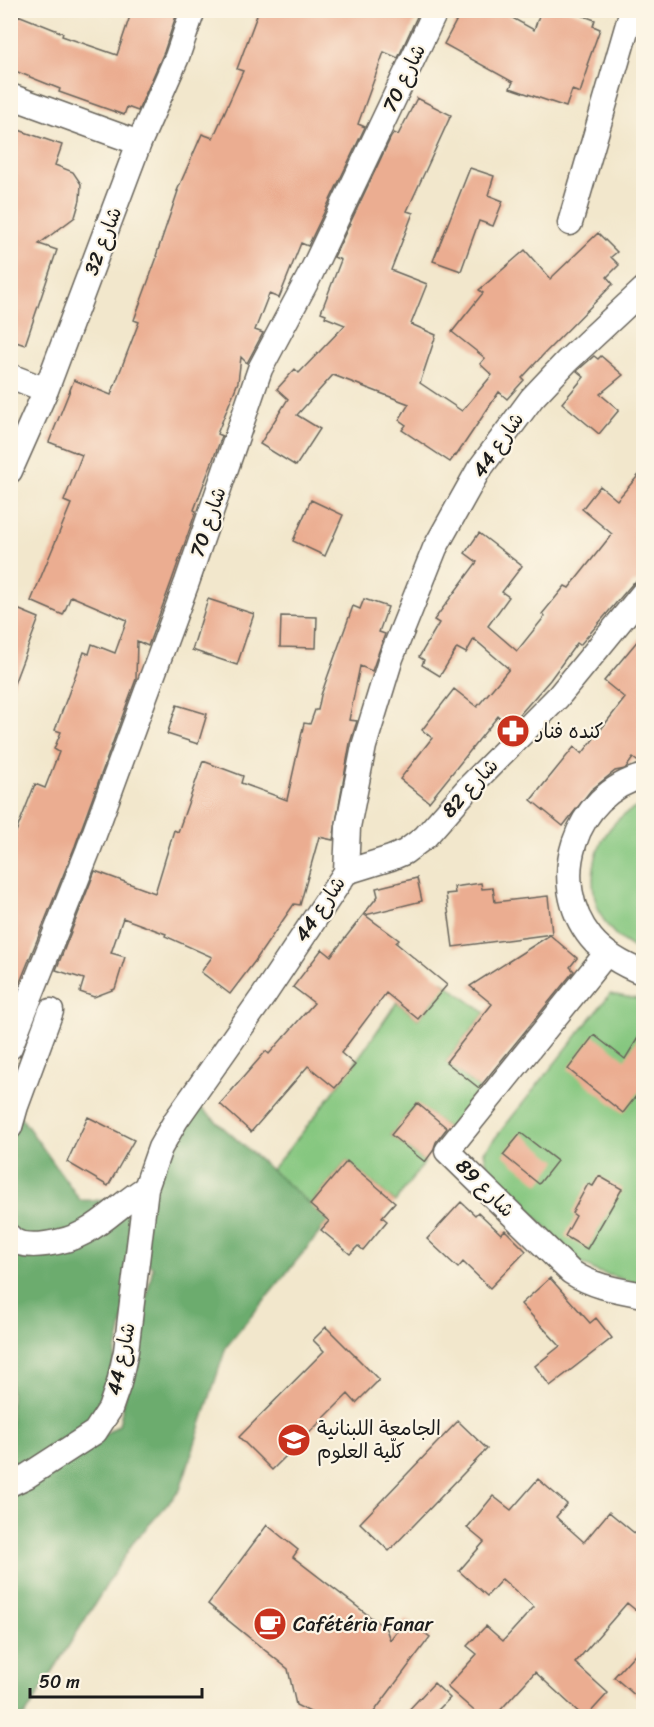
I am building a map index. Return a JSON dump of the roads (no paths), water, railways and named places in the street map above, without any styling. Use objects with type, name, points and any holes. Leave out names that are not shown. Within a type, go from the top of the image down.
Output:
[{"type":"street","name":"شارع 32","points":[[10,471],[46,390],[139,143],[177,57],[193,10]]},
{"type":"street","name":"شارع 70","points":[[10,1047],[88,851],[187,582],[260,369],[311,273],[436,10]]},
{"type":"street","points":[[570,223],[632,10]]},
{"type":"street","points":[[10,96],[139,143]]},
{"type":"street","name":"شارع 44","points":[[10,1484],[95,1432],[110,1409],[126,1352],[146,1188],[160,1148],[176,1120],[346,873],[348,827],[364,746],[391,658],[435,548],[478,471],[532,398],[567,361],[644,289]]},
{"type":"street","points":[[10,376],[46,390]]},
{"type":"street","name":"شارع 82","points":[[346,873],[405,852],[425,837],[469,787],[558,697],[644,592]]},
{"type":"street","points":[[644,776],[616,788],[599,801],[585,818],[570,858],[568,879],[579,920],[591,938],[606,954],[644,973]]},
{"type":"street","name":"شارع 89","points":[[606,954],[447,1151],[571,1272],[585,1281],[611,1290],[644,1295]]},
{"type":"street","points":[[10,1127],[51,1011]]},
{"type":"street","points":[[10,1237],[16,1243],[32,1245],[74,1236],[86,1231],[123,1202],[146,1188]]},
{"type":"place","name":"كنده فنار","points":[[513,731]]},
{"type":"place","name":"الجامعة اللبنانية كلّية العلوم","points":[[294,1440]]},
{"type":"place","name":"Cafétéria Fanar","points":[[270,1624]]}]
